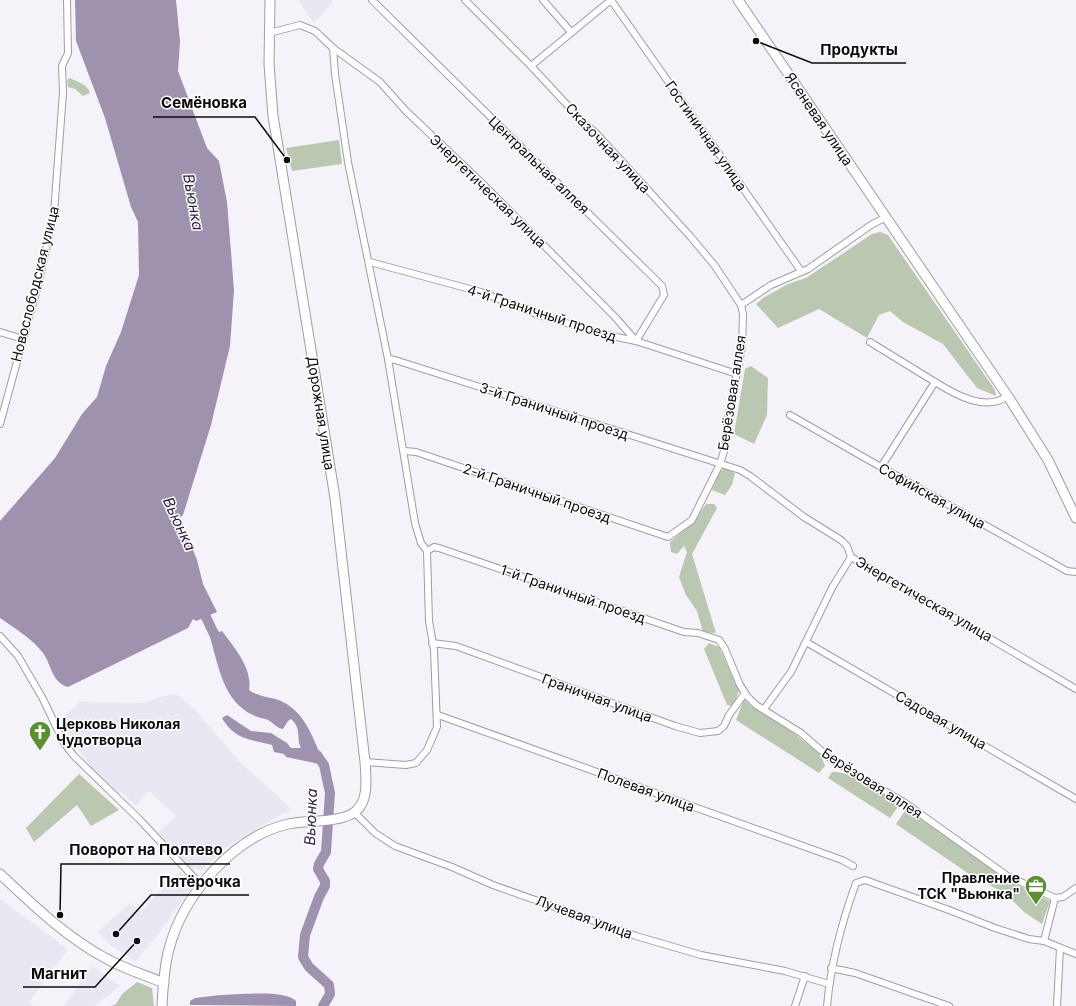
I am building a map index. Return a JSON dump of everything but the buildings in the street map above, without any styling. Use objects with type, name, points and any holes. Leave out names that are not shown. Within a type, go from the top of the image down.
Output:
[{"type":"main road","name":"Дорожная улица","points":[[270,0],[270,89],[273,116],[335,498],[365,762],[364,798],[361,806],[355,813]]},
{"type":"main road","name":"Ясеневая улица","points":[[738,0],[1008,396],[1048,460],[1076,518]]},
{"type":"main road","points":[[162,1006],[164,983],[171,942],[185,912],[202,886],[225,859],[248,842],[278,827],[306,821],[345,817],[355,813]]},
{"type":"main road","points":[[0,874],[44,914],[94,952],[115,963],[164,983]]},
{"type":"street","name":"Новослободская улица","points":[[0,424],[38,285],[54,214],[62,115],[62,66],[68,53],[67,0]]},
{"type":"street","name":"Центральная аллея","points":[[372,0],[662,286],[664,295],[636,341]]},
{"type":"street","name":"Сказочная улица","points":[[465,0],[531,66],[584,123],[596,132],[690,236],[715,266],[741,305]]},
{"type":"street","points":[[543,0],[571,32]]},
{"type":"street","points":[[531,66],[611,0]]},
{"type":"street","name":"Гостиничная улица","points":[[611,0],[801,271]]},
{"type":"street","name":"Энергетическая улица","points":[[269,33],[300,25],[315,31],[333,48],[380,82],[406,111],[485,186],[616,317],[636,341]]},
{"type":"street","points":[[333,48],[335,74],[348,162],[370,262],[418,536],[427,551],[428,621],[432,643],[438,715],[436,732],[423,756],[416,763],[406,765],[365,762]]},
{"type":"street","points":[[741,305],[771,285],[808,269],[871,225],[886,217]]},
{"type":"street","name":"4-й Граничный проезд","points":[[370,262],[481,292],[539,315],[607,335],[636,341],[737,374]]},
{"type":"street","name":"Берёзовая аллея","points":[[668,537],[692,520],[720,464],[725,448],[727,424],[742,347],[743,314],[741,305]]},
{"type":"street","points":[[0,332],[23,339]]},
{"type":"street","points":[[870,342],[957,396],[992,402],[1001,400],[1008,396]]},
{"type":"street","name":"3-й Граничный проезд","points":[[388,359],[720,464]]},
{"type":"street","points":[[881,467],[935,382]]},
{"type":"street","name":"Софийская улица","points":[[790,415],[1067,571],[1076,572]]},
{"type":"street","name":"2-й Граничный проезд","points":[[404,451],[416,452],[668,537]]},
{"type":"street","name":"Энергетическая улица","points":[[720,464],[728,465],[750,476],[804,517],[840,540],[847,546],[851,557],[1076,689]]},
{"type":"street","name":"1-й Граничный проезд","points":[[427,551],[434,547],[439,548],[684,632],[698,633],[719,640]]},
{"type":"street","points":[[764,709],[791,672],[833,586],[851,557]]},
{"type":"street","points":[[0,636],[18,656],[43,698],[64,743],[74,756],[139,819],[202,886]]},
{"type":"street","name":"Берёзовая аллея","points":[[719,640],[725,649],[740,685],[756,705],[801,733],[842,766],[905,803],[1006,875],[1055,898]]},
{"type":"street","name":"Садовая улица","points":[[806,642],[1076,799]]},
{"type":"street","name":"Граничная улица","points":[[432,643],[456,646],[675,726],[700,733],[718,731],[724,726],[729,715],[745,693]]},
{"type":"street","name":"Полевая улица","points":[[438,715],[828,855],[853,866]]},
{"type":"street","name":"Лучевая улица","points":[[355,813],[375,833],[395,846],[551,906],[636,936],[702,955],[805,976],[829,984]]},
{"type":"street","points":[[826,1006],[831,968],[841,924],[856,883],[860,880],[865,880],[995,928],[1029,939],[1044,941],[1076,954]]},
{"type":"street","points":[[1044,941],[1055,898],[1063,897],[1076,888]]},
{"type":"street","points":[[1057,1006],[1060,948]]},
{"type":"street","points":[[831,968],[855,974],[949,1006]]},
{"type":"street","points":[[795,1006],[805,976]]},
{"type":"shaded area","points":[[298,0],[330,0],[333,2],[314,23]]},
{"type":"shaded area","points":[[172,694],[177,695],[190,704],[238,760],[291,809],[228,846],[201,871],[195,867],[193,870],[190,868],[158,833],[176,816],[149,791],[136,806],[121,792],[119,794],[91,767],[59,722],[80,702],[141,703]]},
{"type":"shaded area","points":[[180,871],[192,886],[162,929],[136,961],[112,946],[98,932],[130,903],[141,912]]},
{"type":"shaded area","points":[[0,899],[68,949],[29,1002],[34,1006],[0,1006]]},
{"type":"shaded area","points":[[92,966],[120,986],[94,1006],[64,1006]]},
{"type":"green space","points":[[70,78],[85,85],[90,93],[83,96],[75,89],[68,87],[67,80]]},
{"type":"green space","points":[[339,140],[342,164],[292,171],[286,148]]},
{"type":"green space","points":[[880,232],[888,235],[995,390],[996,396],[977,388],[943,344],[903,322],[890,311],[879,315],[867,338],[819,309],[778,328],[756,304],[763,298],[788,284],[806,278],[872,234]]},
{"type":"green space","points":[[751,366],[768,378],[767,415],[754,444],[734,434],[745,369]]},
{"type":"green space","points":[[724,468],[735,473],[732,485],[725,495],[712,490],[718,475]]},
{"type":"green space","points":[[706,504],[714,504],[717,508],[692,554],[716,633],[703,632],[697,611],[686,595],[679,577],[687,552],[684,546],[677,554],[671,552],[670,542],[695,521]]},
{"type":"green space","points":[[709,643],[719,647],[739,691],[733,706],[727,705],[704,649]]},
{"type":"green space","points":[[744,699],[752,707],[792,732],[821,755],[825,766],[819,773],[736,720]]},
{"type":"green space","points":[[832,772],[849,775],[867,783],[899,805],[890,818],[828,778]]},
{"type":"green space","points":[[79,774],[119,810],[91,826],[77,805],[34,842],[26,828]]},
{"type":"green space","points":[[906,809],[1013,883],[1050,901],[1042,924],[1024,912],[1006,894],[969,874],[896,824]]},
{"type":"green space","points":[[137,982],[152,988],[154,1006],[111,1006],[116,1004],[122,994]]},
{"type":"water","points":[[75,0],[176,0],[180,42],[178,71],[207,148],[219,161],[227,202],[234,290],[230,346],[211,425],[183,515],[178,519],[176,529],[179,534],[189,540],[197,560],[203,584],[217,612],[210,615],[211,619],[205,623],[201,619],[196,621],[193,619],[188,628],[68,687],[62,685],[52,673],[46,658],[39,648],[23,634],[0,618],[0,521],[55,458],[82,414],[97,397],[106,366],[121,332],[139,275],[138,222],[131,207],[105,118],[76,41]]},
{"type":"water","points":[[215,627],[219,632],[222,631],[242,659],[248,674],[249,690],[256,694],[281,701],[297,712],[308,728],[324,765],[286,757],[284,754],[274,752],[272,745],[244,738],[232,731],[227,725],[222,718],[227,715],[251,731],[271,733],[287,743],[291,748],[301,748],[298,729],[291,719],[283,729],[277,727],[268,720],[253,715],[243,709],[235,701],[224,682],[210,637],[209,630]]},
{"type":"water","points":[[220,995],[282,995],[290,997],[296,1001],[296,1006],[190,1005],[190,1001],[195,998]]},
{"type":"waterway","name":"Вьюнка","points":[[202,609],[218,642]]},
{"type":"waterway","name":"Вьюнка","points":[[317,755],[324,765],[330,793],[326,852],[319,864],[318,869],[325,881],[325,886],[319,897],[305,935],[303,957],[309,967],[329,985],[330,994],[323,1006]]},
{"type":"place","name":"Продукты","points":[[756,41]]},
{"type":"place","name":"Семёновка","points":[[287,160]]},
{"type":"place","name":"Церковь Николая Чудотворца","points":[[40,752]]},
{"type":"place","name":"Правление ТСК \"Вьюнка\"","points":[[1036,906]]},
{"type":"place","name":"Поворот на Полтево","points":[[60,915]]},
{"type":"place","name":"Пятёрочка","points":[[116,934]]},
{"type":"place","name":"Магнит","points":[[137,941]]}]
